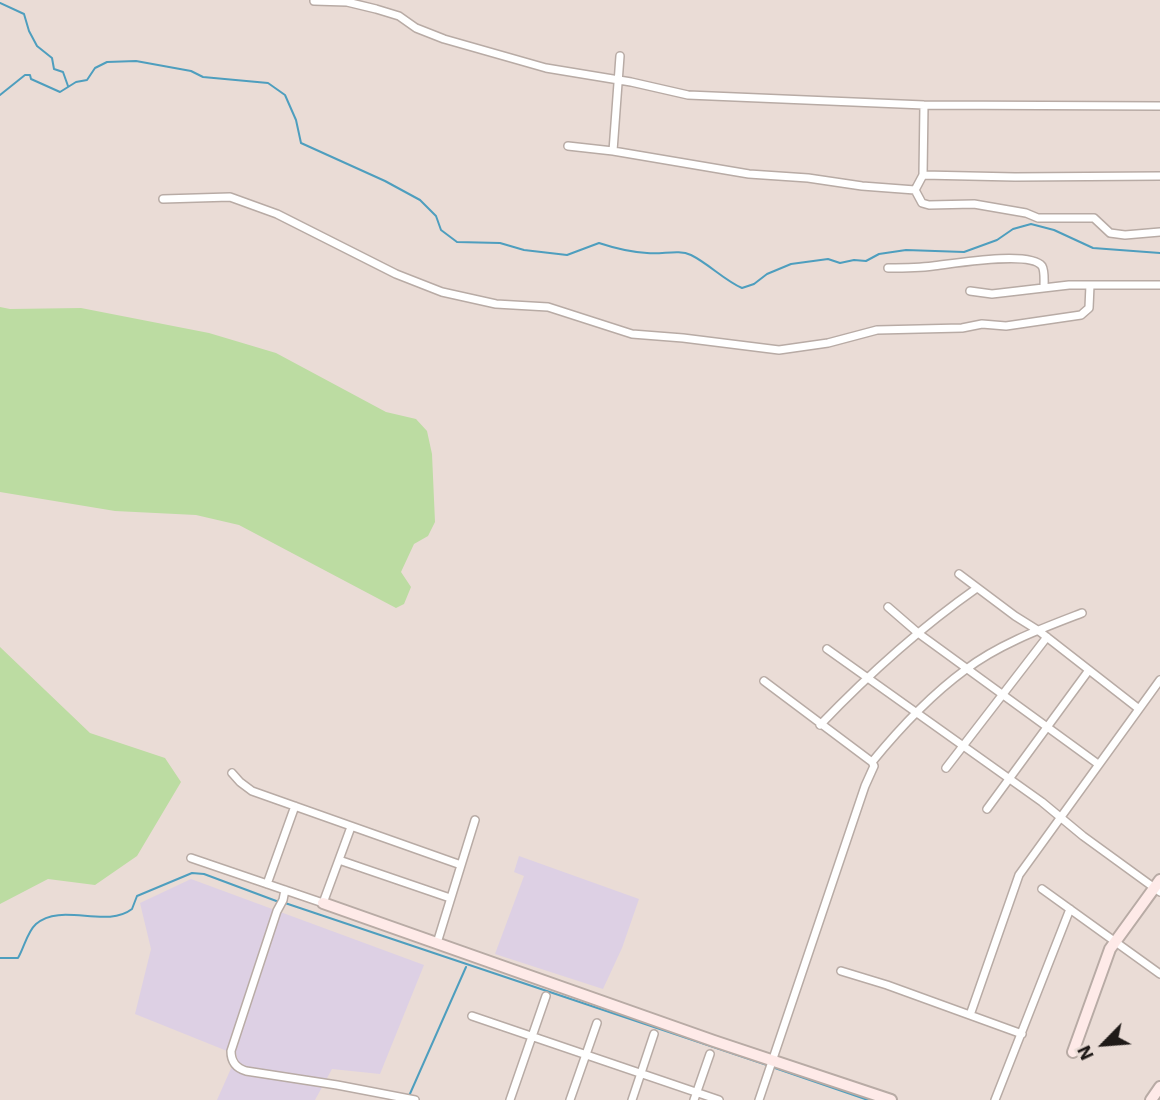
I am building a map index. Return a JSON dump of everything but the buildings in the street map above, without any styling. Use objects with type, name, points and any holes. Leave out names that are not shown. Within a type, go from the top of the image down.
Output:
[{"type":"street","points":[[314,1],[347,2],[399,16],[416,27],[470,47],[561,72],[688,94],[924,105],[1160,106]]},
{"type":"street","points":[[613,151],[620,56]]},
{"type":"street","points":[[915,190],[923,175],[924,105]]},
{"type":"street","points":[[568,146],[749,174],[915,190]]},
{"type":"street","points":[[923,175],[1160,176]]},
{"type":"street","points":[[915,190],[922,203],[929,205],[974,204],[1026,213],[1038,218],[1094,218],[1110,233],[1125,235],[1160,232]]},
{"type":"street","points":[[163,199],[240,198],[396,274],[461,297],[496,304],[548,307],[632,334],[779,350],[828,343],[877,330],[962,328],[982,324],[1006,326],[1081,315],[1089,308],[1090,285]]},
{"type":"street","points":[[888,268],[916,268],[982,259],[1034,261],[1041,266],[1044,288]]},
{"type":"street","points":[[970,291],[992,294],[1090,285],[1160,285]]},
{"type":"street","points":[[959,574],[1015,617],[1046,636],[1139,709]]},
{"type":"street","points":[[820,724],[918,633],[977,588]]},
{"type":"street","points":[[888,607],[918,633],[969,667],[1098,764]]},
{"type":"street","points":[[872,762],[918,713],[969,667],[1039,631],[1082,613]]},
{"type":"street","points":[[946,768],[1046,636]]},
{"type":"street","points":[[827,649],[1158,886],[1114,941],[1073,1052]]},
{"type":"street","points":[[987,809],[1088,670]]},
{"type":"street","points":[[970,1015],[1014,886],[1060,817],[1160,680]]},
{"type":"street","points":[[759,1100],[874,766],[764,681]]},
{"type":"street","points":[[232,773],[252,791],[461,865]]},
{"type":"street","points":[[267,884],[295,806]]},
{"type":"street","points":[[436,943],[475,820]]},
{"type":"street","points":[[323,903],[351,827]]},
{"type":"street","points":[[191,858],[436,943],[770,1065],[891,1100]]},
{"type":"street","points":[[340,860],[450,898]]},
{"type":"street","points":[[1042,889],[1160,974]]},
{"type":"street","points":[[285,890],[231,1051],[234,1063],[239,1069],[246,1071],[410,1099]]},
{"type":"street","points":[[996,1100],[1070,909]]},
{"type":"street","points":[[841,971],[1023,1034]]},
{"type":"street","points":[[510,1100],[546,996]]},
{"type":"street","points":[[472,1016],[640,1074],[695,1096],[719,1100]]},
{"type":"street","points":[[570,1100],[597,1023]]},
{"type":"street","points":[[632,1100],[654,1034]]},
{"type":"street","points":[[695,1096],[710,1054]]},
{"type":"street","points":[[1151,1100],[1160,1087]]},
{"type":"shaded area","points":[[519,856],[639,899],[622,948],[603,989],[495,954],[524,876],[514,872]]},
{"type":"shaded area","points":[[191,879],[424,965],[380,1074],[332,1069],[315,1100],[217,1100],[237,1055],[135,1014],[151,949],[140,903]]},
{"type":"green space","points":[[0,307],[81,308],[209,333],[276,353],[386,412],[416,419],[427,431],[432,454],[435,522],[428,536],[414,544],[401,572],[411,587],[404,604],[396,608],[239,525],[196,515],[115,511],[0,492]]},
{"type":"green space","points":[[0,647],[90,733],[165,758],[181,782],[137,856],[95,885],[48,879],[0,904]]},
{"type":"waterway","points":[[0,3],[24,14],[37,46],[52,58],[54,69],[63,72],[68,86]]},
{"type":"waterway","points":[[0,95],[25,75],[30,75],[31,79],[60,92],[76,82],[87,80],[95,68],[107,62],[136,61],[191,71],[203,77],[268,83],[285,95],[296,120],[301,143],[420,200],[436,216],[441,230],[457,242],[500,243],[524,250],[567,255],[599,243],[623,250],[686,253],[742,288],[791,264],[828,259],[840,263],[866,261],[879,254],[906,250],[964,252],[997,240],[1013,229],[1031,224],[1054,230],[1093,248],[1160,253]]},
{"type":"waterway","points":[[0,958],[18,958],[33,927],[46,918],[58,915],[110,917],[121,914],[132,909],[137,896],[192,873],[204,874],[279,902]]},
{"type":"waterway","points":[[285,903],[767,1065]]},
{"type":"waterway","points":[[409,1096],[466,967]]},
{"type":"waterway","points":[[772,1067],[868,1100]]}]
